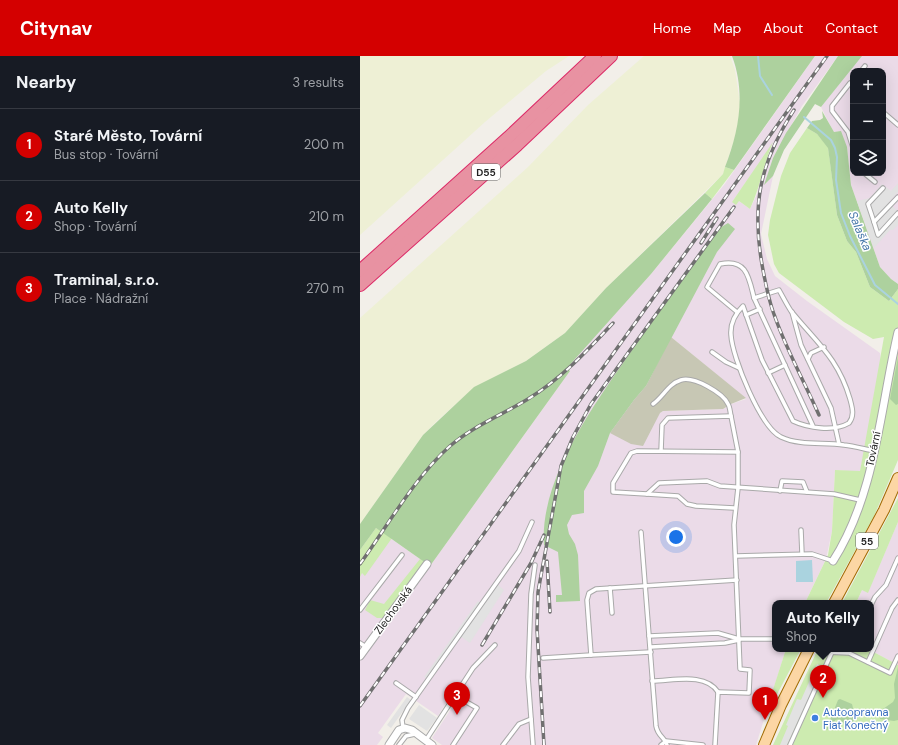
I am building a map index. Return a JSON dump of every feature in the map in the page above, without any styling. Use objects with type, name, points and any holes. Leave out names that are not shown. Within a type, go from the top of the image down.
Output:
[{"type":"highway","name":"D55","points":[[360,271],[509,137],[595,56]]},
{"type":"highway","name":"D55","points":[[360,285],[517,145],[611,56]]},
{"type":"main road","name":"55","points":[[836,600],[884,510],[898,478]]},
{"type":"main road","points":[[764,745],[781,705],[808,652]]},
{"type":"street","name":"Tovární","points":[[833,561],[847,535],[860,500],[874,451],[898,332]]},
{"type":"street","name":"Zlechovská","points":[[360,656],[363,645],[427,564]]},
{"type":"street","points":[[389,745],[402,728],[410,729],[432,745]]},
{"type":"lane","points":[[850,85],[832,106],[832,111],[848,132],[850,140]]},
{"type":"lane","points":[[886,115],[898,125]]},
{"type":"lane","points":[[868,176],[875,182]]},
{"type":"lane","points":[[883,188],[868,204],[878,235],[898,213]]},
{"type":"lane","points":[[874,222],[898,197]]},
{"type":"lane","points":[[737,312],[707,287],[720,264],[731,262],[741,265],[748,276],[754,298],[813,426]]},
{"type":"lane","points":[[754,298],[779,290],[792,311],[824,347],[838,367],[844,381],[852,409],[851,421],[837,427],[813,426],[797,423],[789,417],[768,373],[743,306],[737,312],[733,320],[731,336],[732,348],[739,368],[763,420],[775,433],[799,442],[839,444],[874,451]]},
{"type":"lane","points":[[746,315],[760,309]]},
{"type":"lane","points":[[792,311],[801,345],[831,408],[837,427],[839,444]]},
{"type":"lane","points":[[808,359],[811,353],[824,347]]},
{"type":"lane","points":[[712,352],[726,362],[739,368]]},
{"type":"lane","points":[[768,373],[785,366]]},
{"type":"lane","points":[[653,404],[661,398],[666,389],[674,383],[682,379],[692,379],[701,382],[726,400],[729,405],[738,452],[738,488],[734,508],[740,669],[750,670],[749,693],[718,692]]},
{"type":"lane","points":[[661,451],[662,425],[668,418],[731,416]]},
{"type":"lane","points":[[734,508],[696,506],[687,504],[678,496],[613,492],[613,483],[631,453],[637,451],[738,452]]},
{"type":"lane","points":[[647,494],[658,483],[707,481],[720,486],[834,494],[860,500]]},
{"type":"lane","points":[[780,491],[782,481],[803,482],[807,492]]},
{"type":"lane","points":[[402,728],[402,719],[519,551],[532,522]]},
{"type":"lane","points":[[801,530],[802,554]]},
{"type":"lane","points":[[641,532],[657,732],[667,743]]},
{"type":"lane","points":[[736,556],[812,554],[833,561]]},
{"type":"lane","points":[[360,610],[402,555]]},
{"type":"lane","points":[[874,600],[886,585],[898,558]]},
{"type":"lane","points":[[534,745],[528,677],[531,594],[535,565]]},
{"type":"lane","points":[[591,655],[587,596],[592,590],[737,580]]},
{"type":"lane","points":[[610,588],[612,613]]},
{"type":"lane","points":[[874,648],[892,608],[898,601]]},
{"type":"lane","points":[[649,636],[718,633],[739,639],[772,639]]},
{"type":"lane","points":[[650,647],[725,643],[739,639]]},
{"type":"lane","points":[[426,740],[473,668],[495,645]]},
{"type":"lane","points":[[543,658],[651,652]]},
{"type":"lane","points":[[790,745],[832,652],[824,652]]},
{"type":"lane","points":[[852,652],[890,673],[898,656]]},
{"type":"lane","points":[[868,662],[872,652]]},
{"type":"lane","points":[[652,682],[703,680],[714,685],[718,692],[715,745]]},
{"type":"lane","points":[[396,683],[416,697]]},
{"type":"lane","points":[[453,745],[477,708],[456,696]]},
{"type":"lane","points":[[503,745],[519,724],[531,719]]},
{"type":"lane","points":[[398,745],[406,736],[418,734]]},
{"type":"lane","points":[[661,745],[667,743],[703,745]]},
{"type":"shaded area","points":[[360,56],[569,56],[546,71],[485,122],[360,235]]},
{"type":"shaded area","points":[[644,56],[730,56],[735,70],[740,104],[738,128],[723,174],[606,288],[565,333],[526,361],[475,387],[438,420],[423,435],[360,524],[360,318],[528,167],[588,105]]},
{"type":"shaded area","points":[[815,56],[838,56],[802,106],[773,158],[765,184],[773,176],[761,234],[767,259],[775,276],[807,301],[880,353],[881,367],[860,472],[835,470],[832,531],[826,559],[806,600],[772,600],[772,652],[785,652],[756,745],[442,745],[432,738],[464,689],[458,684],[438,716],[406,694],[378,733],[383,737],[377,745],[360,745],[360,550],[376,528],[430,566],[570,371],[566,368],[651,274],[724,185]],"holes":[[[772,145],[761,176],[757,194],[750,209],[739,201],[732,202]],[[671,337],[746,399],[731,404],[723,409],[663,411],[660,413]]]},
{"type":"shaded area","points":[[861,56],[898,56],[898,284],[880,267],[851,185],[850,176],[886,176],[886,68],[852,68]]},
{"type":"shaded area","points":[[850,70],[850,176],[847,147],[834,133],[821,107]]},
{"type":"shaded area","points":[[898,183],[898,192],[889,202],[898,212],[898,225],[893,230],[890,230],[874,248],[857,201],[870,198],[882,184],[891,191]]},
{"type":"shaded area","points":[[671,337],[746,398],[723,409],[663,411],[660,413],[643,446],[631,444],[610,433],[646,386]]},
{"type":"shaded area","points":[[898,522],[898,665],[874,652],[874,600],[857,600],[862,590],[868,592]]},
{"type":"shaded area","points":[[497,584],[504,590],[470,643],[460,636]]},
{"type":"shaded area","points":[[478,601],[480,603],[427,678],[424,677]]},
{"type":"shaded area","points":[[817,664],[823,667],[787,745],[780,745],[788,726],[786,725],[797,699],[801,700]]},
{"type":"shaded area","points":[[407,697],[411,700],[391,728],[387,725]]},
{"type":"shaded area","points":[[419,705],[437,718],[427,731],[409,719]]},
{"type":"green space","points":[[732,56],[815,56],[734,170],[725,167],[734,140],[740,98],[739,84]]},
{"type":"green space","points":[[838,56],[862,56],[852,68],[850,68],[850,71],[821,107],[815,104],[784,150],[773,176],[764,185],[773,158],[786,133]]},
{"type":"green space","points":[[822,111],[834,132],[841,131],[847,147],[851,185],[880,267],[898,284],[898,289],[889,301],[870,287],[856,252],[847,241],[837,215],[828,148],[817,134],[807,128],[812,121],[823,118]]},
{"type":"green space","points":[[807,128],[817,134],[828,147],[837,215],[847,241],[856,252],[870,287],[889,301],[898,289],[898,460],[874,516],[828,600],[806,600],[828,555],[832,531],[835,470],[860,471],[884,337],[873,339],[844,322],[779,273],[774,264],[768,235],[770,220],[781,176],[790,153]]},
{"type":"green space","points":[[773,142],[750,209],[739,201],[736,205],[732,202]]},
{"type":"green space","points":[[725,167],[734,170],[712,199],[705,193],[723,174]]},
{"type":"green space","points":[[705,193],[712,199],[651,274],[567,368],[570,371],[430,566],[376,528],[360,550],[360,524],[423,435],[474,387],[526,361],[565,333],[606,288]]},
{"type":"green space","points":[[728,223],[735,229],[717,252],[646,386],[610,433],[598,466],[584,491],[584,513],[572,515],[567,525],[569,534],[575,544],[578,555],[580,601],[556,602],[556,595],[562,595],[558,552],[544,545],[545,520],[551,494],[560,468],[587,417],[602,393],[674,289],[718,229]]},
{"type":"green space","points":[[898,357],[898,404],[896,405],[890,399]]},
{"type":"green space","points":[[898,498],[898,522],[868,593],[862,590],[857,600],[844,600]]},
{"type":"green space","points":[[376,528],[392,538],[365,576],[362,573],[360,577],[360,550]]},
{"type":"green space","points":[[420,559],[426,563],[384,618],[377,618],[365,610],[370,600],[384,604]]},
{"type":"green space","points":[[785,652],[799,652],[774,700],[770,699]]},
{"type":"green space","points":[[817,652],[874,652],[898,665],[898,745],[773,745]]},
{"type":"green space","points":[[898,667],[898,720],[894,721],[880,719],[879,714],[893,702],[895,698],[894,684]]},
{"type":"green space","points":[[840,699],[852,704],[854,712],[868,713],[867,716],[861,715],[850,724],[845,725],[840,719],[835,720],[834,728],[826,730],[838,700]]},
{"type":"water","points":[[812,560],[813,582],[796,582],[796,561]]},
{"type":"waterway","name":"Salaška","points":[[758,56],[760,76],[772,95]]},
{"type":"waterway","name":"Salaška","points":[[804,117],[831,140],[837,157],[836,180],[841,213],[850,236],[875,285],[898,304]]},
{"type":"railway","points":[[360,706],[827,56]]},
{"type":"railway","points":[[794,110],[773,149],[761,187],[758,206],[759,247],[769,300],[785,342],[819,415]]},
{"type":"railway","points":[[544,745],[537,629],[538,592],[561,466],[573,437],[591,404],[734,207]]},
{"type":"railway","points":[[701,243],[717,218]]},
{"type":"railway","points":[[360,564],[402,502],[437,458],[468,432],[518,405],[552,383],[563,374],[613,323]]},
{"type":"railway","points":[[482,645],[531,563],[544,535]]},
{"type":"railway","points":[[547,561],[550,612]]},
{"type":"place","name":"Auto Kelly","points":[[823,698]]},
{"type":"place","name":"Traminal, s.r.o.","points":[[457,715]]},
{"type":"place","name":"Autoopravna Fiat Konečný","points":[[815,718]]},
{"type":"place","name":"Staré Město, Tovární","points":[[765,720]]}]
